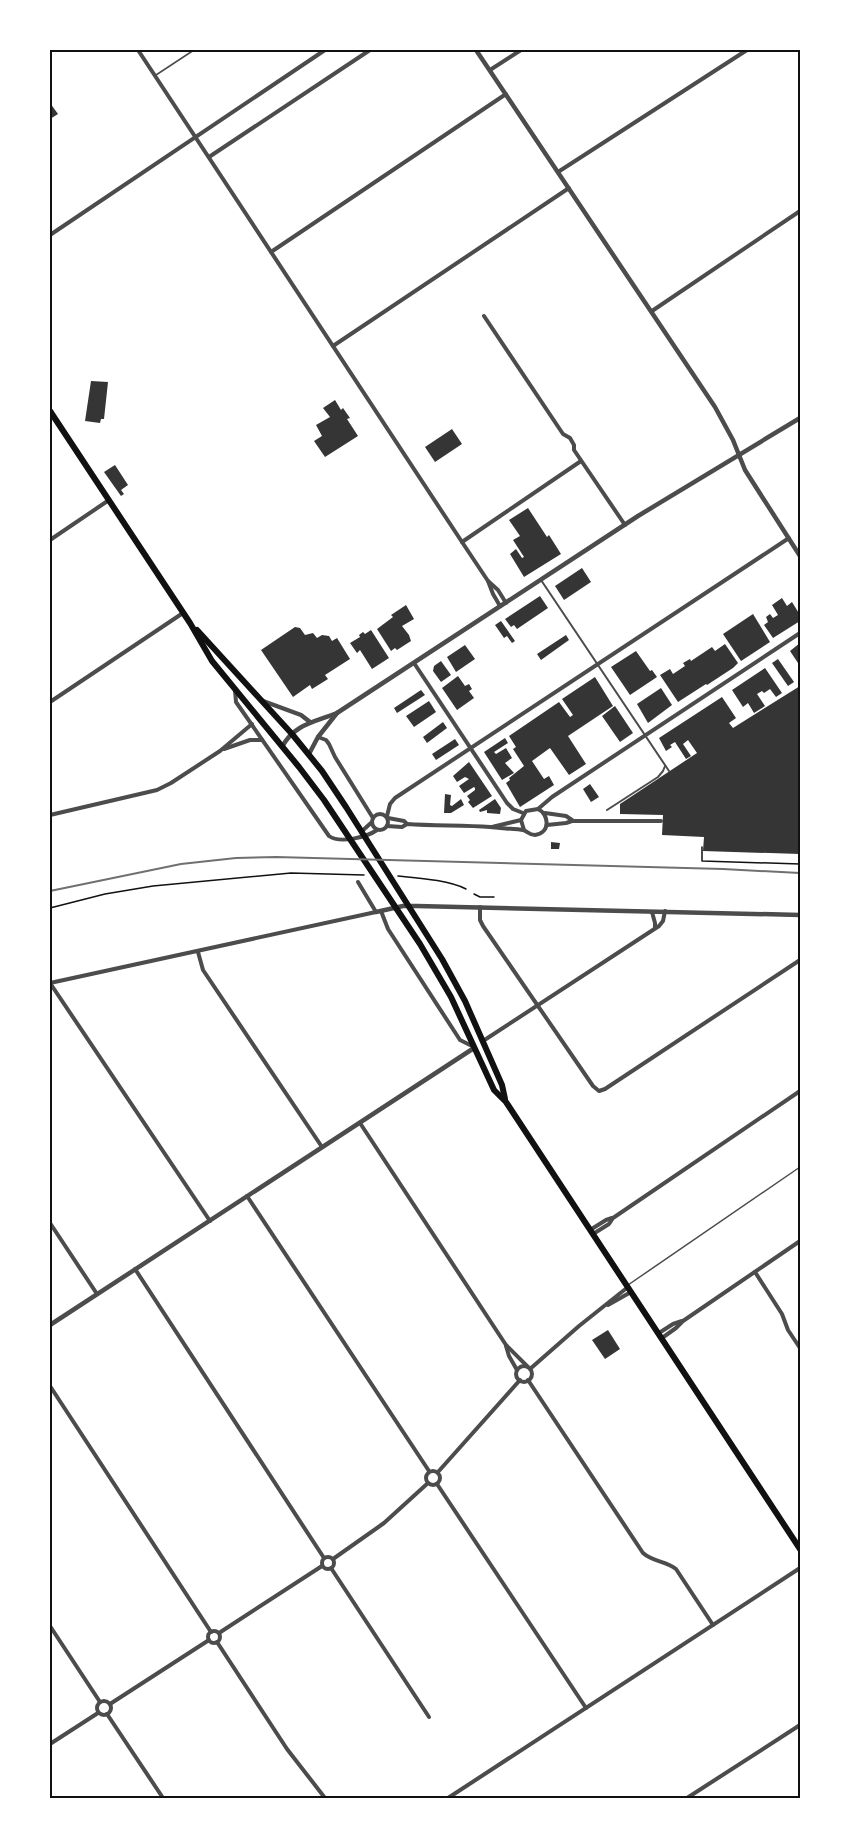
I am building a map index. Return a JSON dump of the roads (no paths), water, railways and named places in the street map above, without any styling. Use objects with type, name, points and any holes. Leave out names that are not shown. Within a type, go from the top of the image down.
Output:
[{"type":"highway","points":[[50,411],[190,623],[208,656],[312,783],[407,924],[448,992],[494,1090],[506,1102],[801,1549]]},
{"type":"highway","points":[[190,623],[309,754],[358,825],[442,959],[463,997],[502,1085],[506,1102]]},
{"type":"street","points":[[138,50],[488,581],[500,606]]},
{"type":"street","points":[[50,234],[325,50]]},
{"type":"street","points":[[209,157],[370,50]]},
{"type":"street","points":[[476,50],[715,407],[733,440],[745,470],[801,556]]},
{"type":"street","points":[[490,70],[520,50]]},
{"type":"street","points":[[558,172],[747,50]]},
{"type":"street","points":[[271,252],[506,94]]},
{"type":"street","points":[[333,346],[569,188]]},
{"type":"street","points":[[652,311],[801,211]]},
{"type":"street","points":[[483,316],[563,434],[572,441],[573,450],[625,525]]},
{"type":"street","points":[[282,747],[297,729],[336,713],[625,525],[801,418]]},
{"type":"street","points":[[462,542],[581,461]]},
{"type":"street","points":[[50,540],[109,500]]},
{"type":"street","points":[[387,826],[390,804],[395,798],[789,538]]},
{"type":"street","points":[[541,580],[669,771]]},
{"type":"street","points":[[488,581],[498,590],[506,603]]},
{"type":"street","points":[[50,702],[183,613]]},
{"type":"street","points":[[538,809],[552,797],[801,633]]},
{"type":"street","points":[[414,663],[507,802],[513,809],[524,813]]},
{"type":"street","points":[[234,689],[236,702],[329,836],[341,841],[356,836],[379,814],[404,820],[407,824]]},
{"type":"street","points":[[263,701],[301,715],[310,722]]},
{"type":"street","points":[[309,754],[318,737],[336,713]]},
{"type":"street","points":[[50,815],[157,790],[220,751],[252,724]]},
{"type":"street","points":[[318,737],[329,744],[334,757],[377,830]]},
{"type":"street","points":[[220,751],[250,740],[263,740]]},
{"type":"street","points":[[607,810],[658,777],[665,766]]},
{"type":"street","points":[[356,836],[363,837],[377,830],[383,830],[387,826],[402,827],[407,824],[491,827],[524,830],[529,834],[538,834],[545,829],[547,817],[538,809],[530,809],[524,813],[521,820],[524,830]]},
{"type":"street","points":[[544,813],[566,816],[572,821]]},
{"type":"street","points":[[491,827],[521,820]]},
{"type":"street","points":[[547,825],[572,821],[661,821]]},
{"type":"street","points":[[50,1325],[474,1048],[460,1040],[388,929],[379,911],[358,882]]},
{"type":"street","points":[[210,1221],[50,983],[403,906],[801,915]]},
{"type":"street","points":[[480,907],[480,920],[483,926],[593,1086],[599,1091],[801,960]]},
{"type":"street","points":[[652,911],[654,928]]},
{"type":"street","points":[[483,1041],[654,928],[663,921],[665,911]]},
{"type":"street","points":[[198,952],[203,970],[322,1147]]},
{"type":"street","points":[[592,1232],[609,1224],[613,1218],[801,1091]]},
{"type":"street","points":[[360,1123],[506,1346],[529,1368],[532,1376],[528,1380],[519,1380]]},
{"type":"street","points":[[247,1196],[429,1471]]},
{"type":"street","points":[[50,1223],[97,1294]]},
{"type":"street","points":[[660,1336],[676,1328],[683,1320],[801,1241]]},
{"type":"street","points":[[135,1269],[324,1558]]},
{"type":"street","points":[[755,1272],[782,1314],[788,1330],[800,1345]]},
{"type":"street","points":[[529,1368],[579,1326],[608,1305],[615,1303],[629,1288]]},
{"type":"street","points":[[506,1346],[519,1380]]},
{"type":"street","points":[[517,1370],[522,1366],[529,1368]]},
{"type":"street","points":[[438,1472],[519,1380]]},
{"type":"street","points":[[528,1380],[643,1553],[651,1559],[669,1564],[676,1569],[713,1625]]},
{"type":"street","points":[[50,1386],[211,1632]]},
{"type":"street","points":[[429,1471],[438,1472]]},
{"type":"street","points":[[429,1471],[425,1477],[428,1483],[437,1484]]},
{"type":"street","points":[[437,1484],[440,1479],[438,1472]]},
{"type":"street","points":[[333,1559],[384,1523],[428,1483]]},
{"type":"street","points":[[437,1484],[586,1708]]},
{"type":"street","points":[[324,1558],[333,1559]]},
{"type":"street","points":[[219,1633],[322,1566],[324,1558]]},
{"type":"street","points":[[331,1568],[333,1559]]},
{"type":"street","points":[[322,1566],[331,1568]]},
{"type":"street","points":[[331,1568],[429,1717]]},
{"type":"street","points":[[448,1798],[801,1568]]},
{"type":"street","points":[[50,1626],[100,1702]]},
{"type":"street","points":[[211,1632],[219,1633]]},
{"type":"street","points":[[209,1640],[208,1635],[211,1632]]},
{"type":"street","points":[[217,1642],[220,1639],[219,1633]]},
{"type":"street","points":[[209,1640],[212,1643],[217,1642]]},
{"type":"street","points":[[110,1704],[209,1640]]},
{"type":"street","points":[[217,1642],[287,1749],[325,1798]]},
{"type":"street","points":[[100,1702],[110,1704]]},
{"type":"street","points":[[98,1713],[96,1708],[100,1702]]},
{"type":"street","points":[[107,1714],[111,1708],[110,1704]]},
{"type":"street","points":[[98,1713],[107,1714]]},
{"type":"street","points":[[50,1744],[98,1713]]},
{"type":"street","points":[[107,1714],[163,1798]]},
{"type":"street","points":[[687,1798],[801,1725]]},
{"type":"lane","points":[[155,75],[194,50]]},
{"type":"lane","points":[[629,1288],[801,1167]]},
{"type":"railway","points":[[50,891],[181,864],[236,858],[276,857],[800,873]]}]
